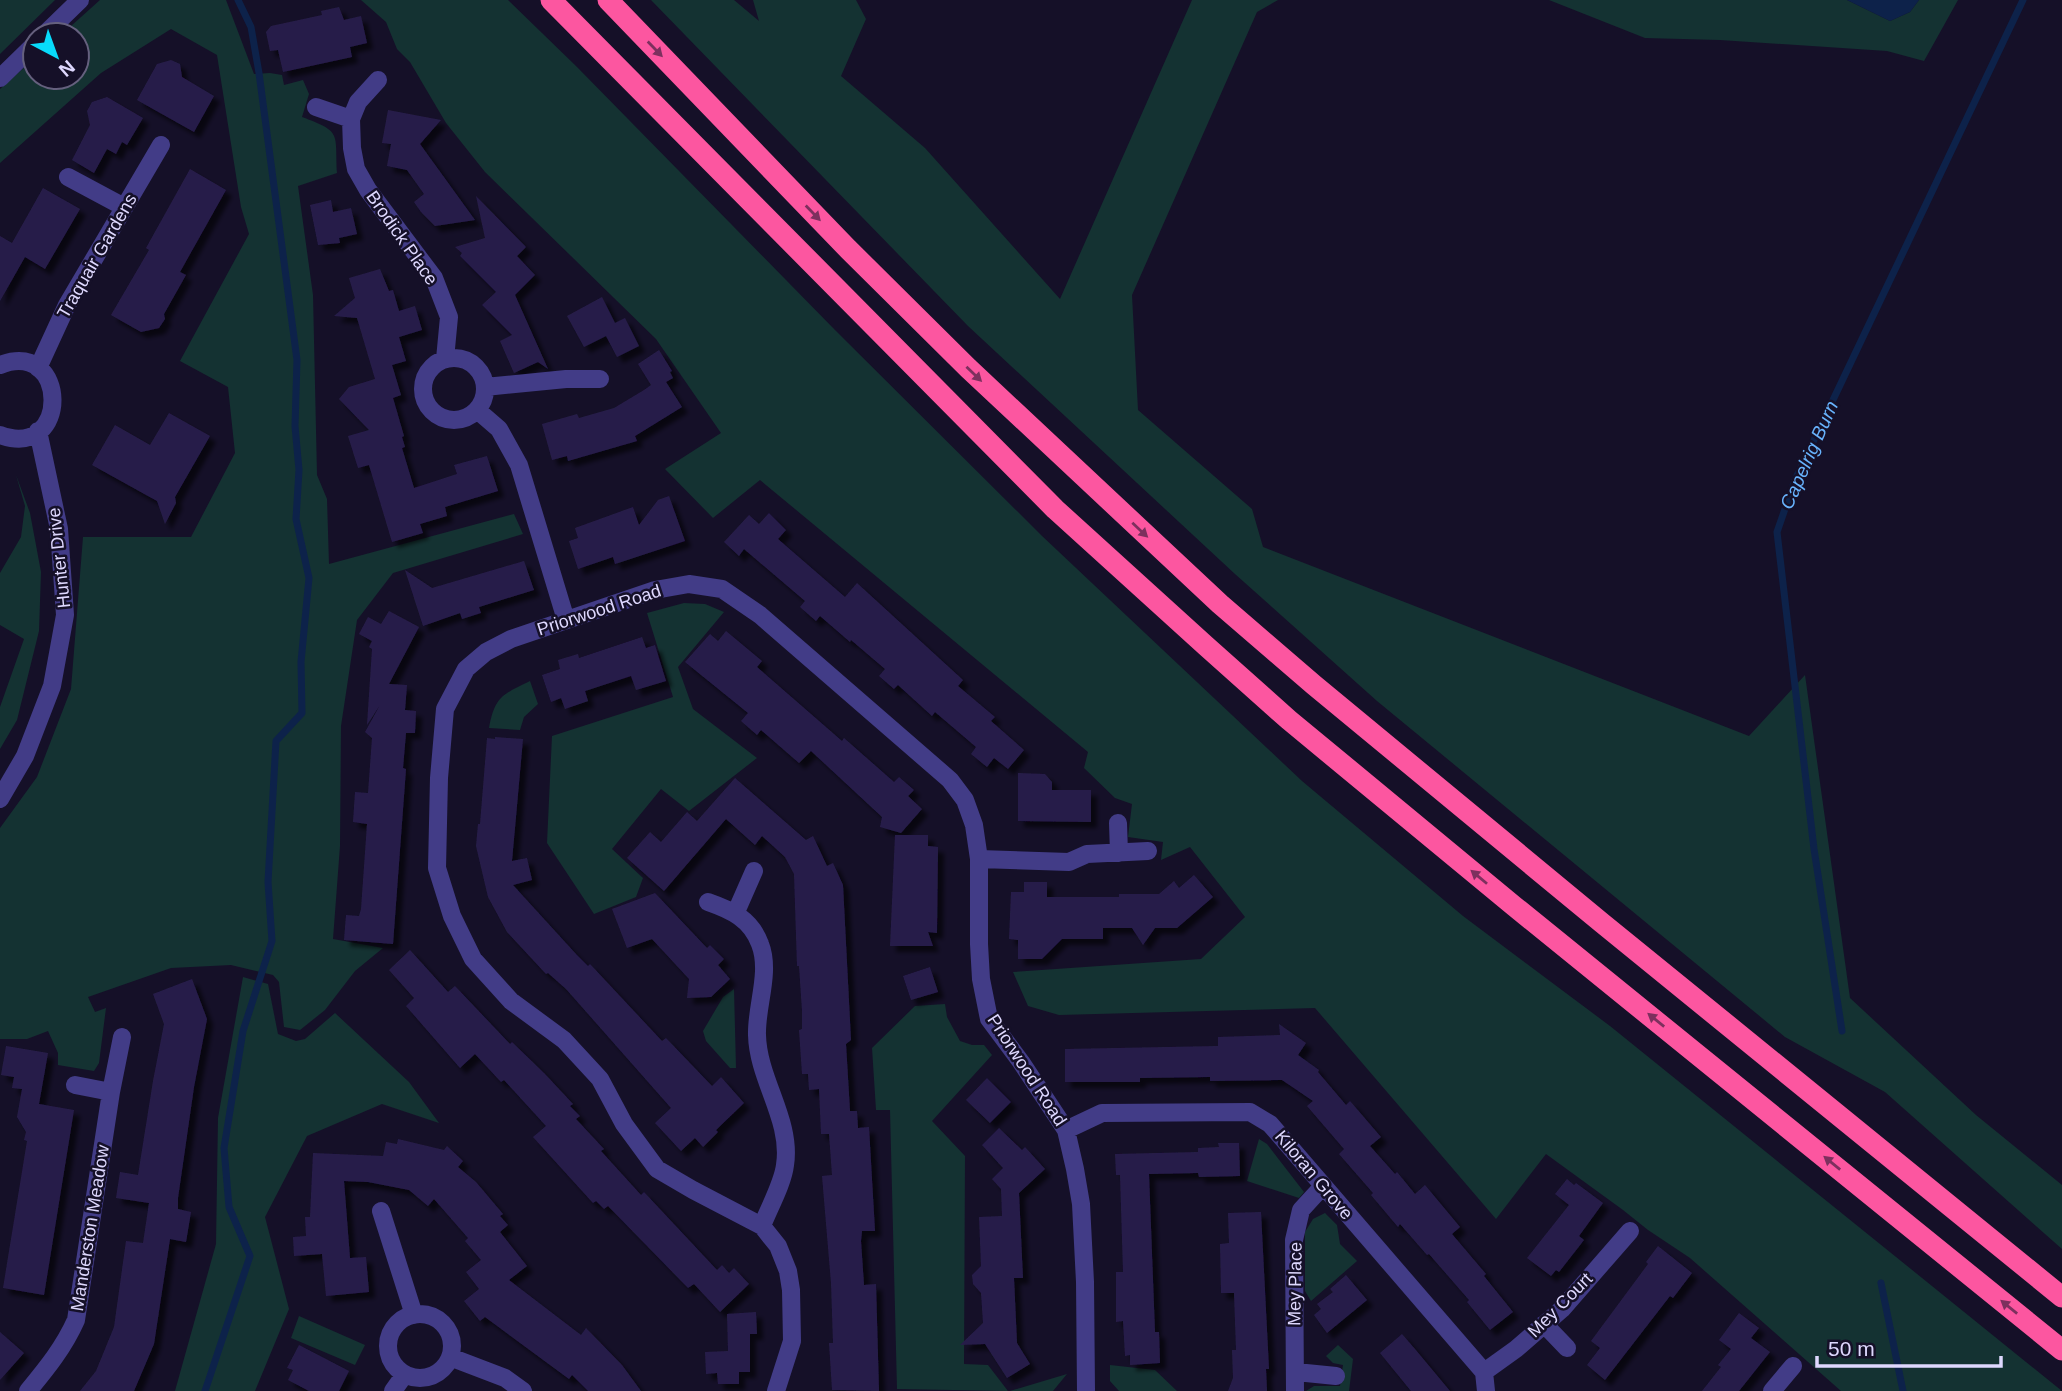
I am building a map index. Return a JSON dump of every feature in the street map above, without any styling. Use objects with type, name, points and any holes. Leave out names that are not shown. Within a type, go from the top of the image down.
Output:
[{"type":"highway","points":[[551,0],[1055,509],[1226,664],[1289,720],[1514,906],[2062,1350]]},
{"type":"highway","points":[[608,0],[958,359],[1220,604],[1602,923],[2062,1297]]},
{"type":"street","points":[[58,21],[80,0]]},
{"type":"street","points":[[0,78],[21,58]]},
{"type":"street","points":[[316,107],[351,119],[358,102],[378,80]]},
{"type":"street","name":"Brodick Place","points":[[351,119],[356,169],[368,190],[434,278],[449,317],[445,359]]},
{"type":"street","name":"Traquair Gardens","points":[[38,368],[67,305],[161,145]]},
{"type":"street","points":[[68,177],[124,207]]},
{"type":"street","points":[[445,359],[465,359],[481,372],[485,387],[482,401],[477,410],[468,416],[448,419],[430,409],[422,390],[424,380],[436,363],[445,359]]},
{"type":"street","points":[[0,365],[20,362],[38,368],[49,380],[54,391],[52,414],[38,432],[15,438],[0,435]]},
{"type":"street","points":[[485,387],[566,379],[600,379]]},
{"type":"street","points":[[477,410],[499,429],[519,465],[566,620]]},
{"type":"street","name":"Hunter Drive","points":[[0,799],[25,756],[52,686],[65,615],[59,529],[38,432]]},
{"type":"street","name":"Priorwood Road","points":[[776,1391],[792,1341],[792,1290],[778,1246],[762,1226],[657,1169],[624,1124],[600,1079],[564,1040],[511,1001],[473,959],[452,916],[438,868],[439,778],[445,709],[466,669],[486,652],[510,639],[655,590],[689,584],[722,589],[760,615],[950,780],[965,800],[974,825],[979,859],[979,944],[989,1019],[1066,1130],[1081,1204],[1086,1391]]},
{"type":"street","points":[[1118,823],[1119,853]]},
{"type":"street","points":[[979,859],[1069,862],[1087,854],[1148,851]]},
{"type":"street","points":[[736,912],[754,871]]},
{"type":"street","points":[[708,902],[736,912],[749,926],[761,946],[763,968],[757,1036],[766,1084],[785,1131],[785,1167],[762,1226]]},
{"type":"street","name":"Manderston Meadow","points":[[28,1391],[51,1363],[76,1320],[122,1037]]},
{"type":"street","points":[[75,1085],[111,1092]]},
{"type":"street","name":"Kiloran Grove","points":[[1066,1130],[1102,1113],[1250,1112],[1270,1124],[1484,1372]]},
{"type":"street","name":"Mey Place","points":[[1295,1391],[1294,1240],[1301,1210],[1323,1186]]},
{"type":"street","points":[[380,1211],[414,1315]]},
{"type":"street","name":"Mey Court","points":[[1484,1372],[1516,1349],[1562,1308],[1630,1231]]},
{"type":"street","points":[[425,1314],[435,1318],[447,1329],[452,1339],[450,1357],[444,1367],[424,1378],[405,1374],[397,1368],[390,1358],[388,1347],[392,1331],[399,1322],[414,1315],[425,1314]]},
{"type":"street","points":[[1544,1325],[1567,1348]]},
{"type":"street","points":[[450,1357],[505,1378],[523,1391]]},
{"type":"street","points":[[1772,1391],[1793,1366]]},
{"type":"street","points":[[1296,1372],[1336,1376]]},
{"type":"street","points":[[1484,1372],[1486,1391]]},
{"type":"street","points":[[393,1391],[405,1374]]},
{"type":"green space","points":[[0,0],[55,0],[34,21],[21,21],[21,33],[0,54]]},
{"type":"green space","points":[[100,0],[226,0],[254,74],[282,75],[284,85],[303,80],[309,94],[302,117],[324,126],[334,135],[337,173],[298,186],[313,295],[317,475],[327,499],[329,564],[514,514],[523,534],[393,573],[357,620],[341,726],[340,846],[333,939],[383,948],[355,971],[325,1010],[300,1030],[284,1027],[279,982],[273,975],[231,965],[171,968],[88,997],[95,1012],[106,1008],[99,1063],[94,1071],[58,1065],[58,1053],[48,1031],[27,1039],[0,1039],[0,828],[37,777],[71,689],[83,537],[191,537],[235,453],[228,387],[180,361],[249,234],[241,207],[217,55],[171,29],[91,82],[91,21],[77,21]]},
{"type":"green space","points":[[361,0],[508,0],[1041,535],[1302,781],[1463,916],[1610,1026],[2062,1391],[1841,1391],[1690,1258],[1546,1154],[1496,1219],[1315,1008],[1059,1015],[1028,1006],[1013,972],[1201,959],[1245,917],[1190,847],[1161,860],[1163,842],[1128,837],[1132,804],[1115,798],[1084,768],[1088,752],[760,480],[713,518],[665,469],[721,433],[656,339],[485,172],[446,123],[410,62],[397,49],[386,22]]},
{"type":"green space","points":[[651,0],[734,0],[759,21],[753,0],[856,0],[866,19],[841,76],[925,148],[1060,299],[1192,0],[1278,0],[1257,12],[1132,295],[1138,410],[1252,509],[1263,547],[1749,736],[1805,675],[1850,998],[1976,1115],[2062,1185],[2062,1249],[1885,1092],[1785,1037],[1377,701],[1235,574],[968,326]]},
{"type":"green space","points":[[1549,0],[1847,0],[1890,21],[1910,12],[1919,0],[1958,0],[1924,61],[1887,51],[1645,38]]},
{"type":"green space","points":[[21,70],[21,91],[81,91],[0,163],[0,89]]},
{"type":"green space","points":[[16,475],[30,513],[41,572],[39,631],[17,720],[0,749],[0,707],[24,639],[0,625],[0,573],[21,537],[25,506]]},
{"type":"green space","points":[[684,603],[705,604],[724,612],[678,667],[693,709],[757,758],[689,811],[661,789],[612,849],[643,878],[636,897],[594,914],[547,843],[552,736],[673,697],[647,613]]},
{"type":"green space","points":[[530,681],[538,704],[524,717],[520,730],[489,728],[494,709],[501,698]]},
{"type":"green space","points":[[243,977],[268,984],[278,1034],[296,1041],[305,1039],[335,1013],[409,1082],[439,1123],[382,1104],[307,1136],[265,1217],[289,1309],[255,1391],[175,1391],[216,1244],[218,1118]]},
{"type":"green space","points":[[734,989],[736,1068],[730,1068],[706,1041],[703,1031],[723,997]]},
{"type":"green space","points":[[945,1004],[947,1017],[960,1041],[984,1045],[992,1055],[932,1121],[965,1156],[964,1364],[988,1365],[1008,1391],[897,1389],[890,1110],[876,1110],[872,1048],[915,1006]]},
{"type":"green space","points":[[1259,1139],[1267,1144],[1304,1192],[1299,1198],[1247,1181]]},
{"type":"green space","points":[[1325,1213],[1337,1225],[1340,1244],[1357,1261],[1311,1301],[1305,1291],[1305,1232],[1313,1219]]},
{"type":"green space","points":[[299,1316],[365,1345],[355,1365],[291,1338]]},
{"type":"green space","points":[[1338,1345],[1353,1359],[1349,1391],[1306,1391],[1314,1386],[1340,1386],[1343,1365],[1333,1363],[1326,1356]]},
{"type":"green space","points":[[1110,1365],[1155,1370],[1177,1391],[1119,1391],[1110,1381]]},
{"type":"green space","points":[[1067,1374],[1053,1391],[1010,1391]]},
{"type":"water","points":[[1847,0],[1919,0],[1910,12],[1890,21]]},
{"type":"building","points":[[339,7],[344,20],[361,16],[367,43],[350,47],[352,57],[283,72],[278,50],[270,51],[266,32],[271,26],[322,15],[321,11]]},
{"type":"building","points":[[171,60],[180,64],[182,77],[214,96],[194,132],[137,100],[157,64]]},
{"type":"building","points":[[107,97],[143,118],[127,145],[122,142],[116,154],[107,149],[94,173],[72,160],[90,125],[87,111],[92,102]]},
{"type":"building","points":[[388,110],[441,120],[420,144],[475,220],[435,226],[421,212],[414,202],[424,194],[407,170],[387,166],[391,144],[382,143]]},
{"type":"building","points":[[190,169],[226,190],[180,272],[186,275],[164,314],[165,319],[159,328],[141,332],[111,315],[149,250],[146,248]]},
{"type":"building","points":[[43,188],[80,209],[45,269],[25,257],[0,301],[0,236],[12,243]]},
{"type":"building","points":[[476,196],[526,247],[517,256],[535,275],[515,295],[548,369],[538,362],[514,373],[500,341],[512,335],[482,305],[496,292],[460,256],[462,253],[455,247],[485,238]]},
{"type":"building","points":[[331,200],[333,212],[351,208],[357,234],[339,238],[340,243],[318,245],[310,205]]},
{"type":"building","points":[[380,269],[389,291],[393,290],[399,311],[415,306],[422,330],[399,337],[406,361],[392,365],[401,395],[393,398],[404,436],[405,447],[402,448],[414,488],[457,474],[454,465],[487,456],[498,491],[445,507],[447,516],[420,524],[423,533],[392,542],[369,465],[358,468],[348,436],[369,430],[339,399],[349,387],[375,379],[357,318],[334,316],[355,298],[349,278]]},
{"type":"building","points":[[602,297],[615,323],[625,318],[639,346],[617,357],[606,336],[584,347],[567,316]]},
{"type":"building","points":[[659,350],[672,371],[670,372],[673,378],[666,382],[682,407],[635,436],[637,441],[568,461],[567,456],[552,460],[542,424],[577,414],[579,418],[614,408],[644,390],[651,385],[638,364]]},
{"type":"building","points":[[169,413],[210,436],[175,497],[176,503],[165,524],[157,501],[92,465],[115,425],[150,445]]},
{"type":"building","points":[[669,496],[685,541],[615,564],[613,557],[578,569],[569,541],[578,538],[575,528],[633,507],[639,525],[658,500]]},
{"type":"building","points":[[769,513],[786,530],[778,539],[845,597],[857,583],[963,680],[958,686],[995,717],[991,721],[1024,750],[1008,769],[994,758],[987,767],[971,754],[976,747],[935,712],[932,716],[898,685],[894,689],[879,676],[885,669],[820,616],[816,621],[800,607],[805,601],[744,549],[739,556],[724,542],[749,515],[759,524]]},
{"type":"building","points":[[524,561],[534,590],[479,607],[481,613],[462,619],[460,613],[423,626],[405,570],[432,588]]},
{"type":"building","points":[[389,611],[419,627],[389,684],[407,685],[405,710],[416,711],[415,733],[406,733],[403,768],[406,769],[393,944],[344,940],[346,915],[359,916],[361,909],[367,824],[353,822],[355,792],[368,793],[372,738],[365,732],[380,705],[367,725],[372,649],[369,647],[372,641],[359,634],[368,617],[381,624]]},
{"type":"building","points":[[726,631],[762,661],[757,667],[842,741],[844,738],[894,782],[899,777],[914,790],[908,796],[922,809],[901,833],[880,827],[882,817],[811,751],[799,763],[761,730],[757,735],[741,721],[748,713],[685,662],[710,634],[718,641]]},
{"type":"building","points":[[642,637],[646,648],[655,645],[666,681],[636,690],[631,676],[585,691],[588,701],[565,709],[561,698],[551,702],[542,675],[560,669],[558,660],[578,654],[579,658]]},
{"type":"building","points":[[487,738],[523,739],[512,861],[527,858],[532,880],[513,885],[662,1041],[666,1038],[712,1086],[721,1077],[744,1103],[703,1147],[695,1138],[681,1151],[655,1123],[671,1108],[566,989],[546,974],[507,932],[488,897],[476,846]]},
{"type":"building","points":[[1018,773],[1045,774],[1052,782],[1052,790],[1091,790],[1091,822],[1018,821]]},
{"type":"building","points":[[735,778],[806,840],[813,836],[827,866],[833,863],[843,885],[851,1040],[846,1044],[850,1111],[857,1111],[858,1128],[869,1127],[875,1231],[862,1231],[861,1241],[864,1285],[876,1284],[879,1391],[832,1390],[829,1343],[833,1343],[831,1283],[822,1176],[832,1175],[829,1134],[821,1134],[819,1089],[809,1090],[808,1074],[802,1074],[799,1030],[802,1029],[802,1011],[797,966],[794,874],[785,857],[762,836],[755,845],[726,819],[664,891],[627,858],[650,832],[661,842],[687,812],[697,821]]},
{"type":"building","points":[[895,835],[928,835],[928,846],[938,847],[937,933],[928,932],[933,946],[890,946]]},
{"type":"building","points":[[1194,875],[1213,897],[1177,928],[1155,928],[1143,945],[1132,928],[1103,928],[1103,939],[1062,939],[1042,959],[1018,959],[1018,940],[1009,939],[1011,892],[1024,892],[1024,882],[1047,882],[1047,897],[1119,897],[1119,894],[1159,894],[1174,881],[1179,888]]},
{"type":"building","points":[[655,893],[707,948],[710,945],[724,959],[718,965],[730,979],[711,997],[687,998],[689,979],[652,939],[627,948],[612,909]]},
{"type":"building","points":[[410,950],[448,992],[455,986],[510,1044],[512,1042],[545,1074],[573,1104],[570,1106],[580,1116],[576,1119],[604,1149],[601,1151],[641,1195],[644,1192],[717,1270],[722,1265],[729,1273],[734,1268],[749,1284],[720,1312],[694,1284],[688,1288],[608,1206],[604,1209],[596,1201],[593,1203],[533,1137],[546,1126],[504,1080],[501,1082],[475,1054],[460,1068],[406,1006],[414,998],[389,970]]},
{"type":"building","points":[[930,967],[938,992],[911,1000],[903,976]]},
{"type":"building","points":[[192,979],[207,1019],[178,1198],[178,1209],[191,1212],[186,1242],[170,1239],[154,1344],[134,1391],[80,1391],[96,1371],[114,1327],[126,1241],[143,1243],[149,1203],[116,1198],[120,1172],[138,1175],[164,1024],[153,994]]},
{"type":"building","points":[[1279,1024],[1306,1043],[1298,1055],[1319,1070],[1346,1105],[1350,1101],[1381,1137],[1370,1146],[1415,1194],[1425,1185],[1460,1227],[1452,1234],[1486,1274],[1484,1276],[1513,1312],[1490,1330],[1467,1302],[1469,1300],[1400,1224],[1398,1227],[1339,1154],[1344,1149],[1307,1106],[1313,1101],[1282,1080],[1210,1081],[1210,1077],[1140,1078],[1140,1082],[1065,1082],[1065,1049],[1218,1046],[1218,1037],[1280,1035]]},
{"type":"building","points":[[6,1046],[48,1053],[39,1104],[74,1110],[44,1295],[3,1288],[27,1141],[24,1140],[26,1132],[17,1117],[22,1089],[12,1088],[14,1077],[1,1075]]},
{"type":"building","points":[[987,1078],[1011,1102],[990,1123],[966,1100]]},
{"type":"building","points":[[999,1128],[1022,1150],[1025,1147],[1045,1169],[1019,1193],[1023,1278],[1014,1278],[1017,1343],[1030,1364],[1007,1378],[985,1344],[960,1345],[983,1323],[981,1293],[973,1284],[972,1275],[981,1266],[979,1217],[1002,1216],[1001,1189],[992,1179],[1003,1168],[982,1145]]},
{"type":"building","points":[[398,1139],[444,1150],[447,1146],[463,1161],[458,1167],[476,1182],[503,1214],[500,1216],[508,1225],[500,1232],[527,1266],[509,1280],[581,1335],[586,1328],[622,1365],[641,1391],[588,1391],[572,1375],[569,1379],[485,1317],[480,1321],[464,1301],[479,1289],[466,1272],[481,1260],[465,1241],[468,1238],[434,1199],[428,1206],[409,1190],[368,1182],[344,1181],[350,1258],[366,1257],[369,1292],[326,1296],[322,1254],[294,1256],[293,1237],[306,1236],[305,1217],[310,1217],[313,1153],[383,1156],[386,1142],[397,1144]]},
{"type":"building","points":[[1218,1143],[1239,1143],[1240,1176],[1149,1174],[1155,1332],[1159,1332],[1160,1363],[1130,1365],[1130,1355],[1125,1356],[1123,1321],[1116,1322],[1116,1272],[1123,1272],[1120,1175],[1116,1175],[1115,1154],[1198,1152],[1198,1148],[1219,1147]]},
{"type":"building","points":[[1567,1179],[1603,1203],[1579,1236],[1584,1240],[1559,1272],[1556,1270],[1551,1276],[1527,1258],[1569,1205],[1555,1194]]},
{"type":"building","points":[[1261,1212],[1269,1369],[1266,1369],[1267,1391],[1228,1391],[1233,1378],[1232,1350],[1236,1350],[1234,1293],[1221,1293],[1220,1244],[1229,1243],[1228,1213]]},
{"type":"building","points":[[1658,1246],[1692,1273],[1673,1298],[1670,1296],[1605,1380],[1587,1365],[1600,1348],[1591,1341],[1648,1264],[1646,1262]]},
{"type":"building","points":[[1346,1275],[1367,1300],[1327,1333],[1314,1315],[1321,1309],[1317,1304],[1333,1292],[1330,1289]]},
{"type":"building","points":[[756,1312],[757,1334],[750,1334],[750,1372],[739,1372],[739,1384],[718,1384],[717,1373],[706,1374],[705,1352],[728,1351],[727,1314]]},
{"type":"building","points":[[1739,1313],[1759,1328],[1751,1338],[1770,1352],[1739,1391],[1702,1391],[1731,1349],[1719,1340]]},
{"type":"building","points":[[0,1332],[24,1353],[0,1380]]},
{"type":"building","points":[[1402,1334],[1450,1391],[1411,1391],[1380,1353]]},
{"type":"building","points":[[299,1345],[349,1371],[339,1391],[309,1391],[288,1380],[293,1370],[287,1368]]},
{"type":"waterway","points":[[205,1391],[250,1256],[229,1207],[224,1148],[243,1031],[272,941],[268,882],[276,741],[302,713],[301,662],[309,578],[296,519],[299,470],[295,426],[297,360],[259,73],[251,27],[238,0]]},
{"type":"waterway","name":"Capelrig Burn","points":[[1842,1031],[1814,849],[1777,532],[1795,480],[2023,0]]},
{"type":"waterway","name":"Capelrig Burn","points":[[1881,1283],[1903,1391]]}]
